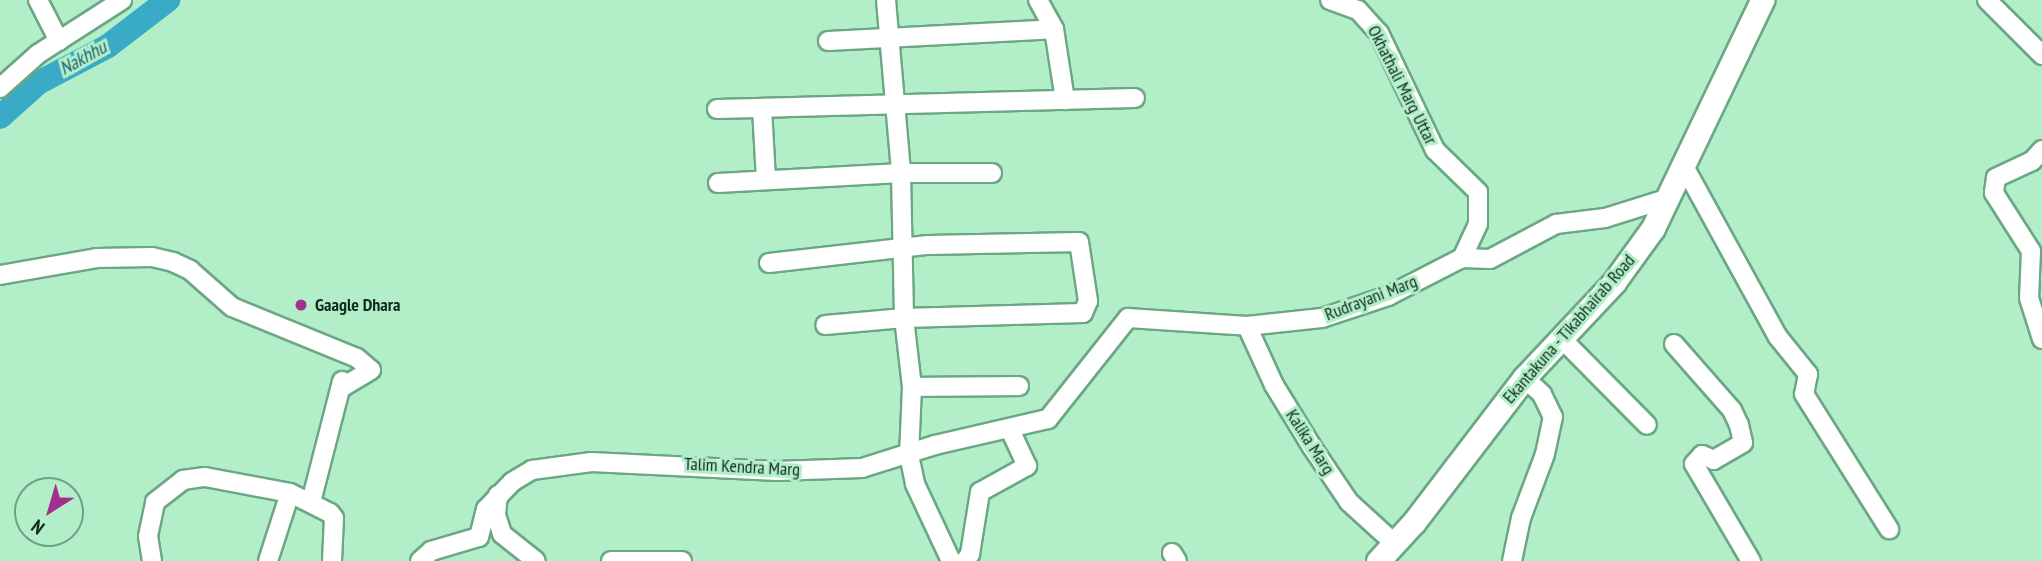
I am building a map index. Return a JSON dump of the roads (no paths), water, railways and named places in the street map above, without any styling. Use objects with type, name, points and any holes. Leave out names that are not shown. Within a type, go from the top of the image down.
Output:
[{"type":"main road","name":"Ekantakuna - Tikabhairab Road","points":[[1378,561],[1524,378],[1614,282],[1669,198],[1685,168],[1755,3]]},
{"type":"street","points":[[38,0],[59,41]]},
{"type":"street","points":[[0,88],[59,41],[122,0]]},
{"type":"street","points":[[886,0],[886,38],[901,173],[904,318],[912,387],[909,454],[915,484],[951,561]]},
{"type":"street","points":[[1038,0],[1054,29],[1065,100]]},
{"type":"street","name":"Okhathali Marg Uttar","points":[[1330,0],[1358,10],[1379,33],[1435,150],[1478,192],[1478,224],[1462,258]]},
{"type":"street","points":[[1987,0],[2042,55]]},
{"type":"street","points":[[828,41],[1054,29]]},
{"type":"street","points":[[717,109],[1135,98]]},
{"type":"street","points":[[762,108],[766,180]]},
{"type":"street","points":[[2042,150],[1996,178],[1994,193],[2031,251],[2029,298],[2042,339]]},
{"type":"street","points":[[1685,168],[1778,337],[1808,374],[1804,394],[1889,528]]},
{"type":"street","points":[[718,183],[901,173],[992,173]]},
{"type":"street","name":"Rudrayani Marg","points":[[1084,379],[1128,318],[1247,326],[1322,318],[1388,296],[1462,258],[1490,259],[1556,224],[1605,218],[1631,207],[1669,198]]},
{"type":"street","points":[[769,263],[903,247],[1079,242],[1088,301],[1083,313],[904,318],[825,325]]},
{"type":"street","points":[[0,275],[97,258],[152,257],[190,270],[232,307],[357,358],[371,370],[342,384],[311,502]]},
{"type":"street","name":"Kalika Marg","points":[[1247,326],[1274,385],[1349,502],[1394,543]]},
{"type":"street","points":[[1561,338],[1647,425]]},
{"type":"street","points":[[1674,344],[1732,410],[1739,425],[1743,443],[1714,460],[1702,455],[1694,464],[1751,561]]},
{"type":"street","points":[[1512,561],[1521,518],[1545,454],[1553,417],[1542,394],[1524,378]]},
{"type":"street","name":"Talim Kendra Marg","points":[[419,561],[431,551],[480,537],[486,509],[498,495],[532,470],[591,462],[840,470],[1048,419],[1084,379]]},
{"type":"street","points":[[912,387],[1019,386]]},
{"type":"street","points":[[965,561],[970,554],[980,492],[1027,466],[1010,430]]},
{"type":"street","points":[[152,561],[148,536],[155,502],[183,480],[205,477],[290,493],[311,502],[334,519],[332,561]]},
{"type":"street","points":[[268,561],[290,493]]},
{"type":"street","points":[[498,495],[496,515],[502,534],[536,561]]},
{"type":"street","points":[[611,561],[682,561]]},
{"type":"waterway","name":"Nakhhu","points":[[0,117],[38,83],[108,46],[168,0]]},
{"type":"place","name":"Gaagle Dhara","points":[[301,305]]}]
